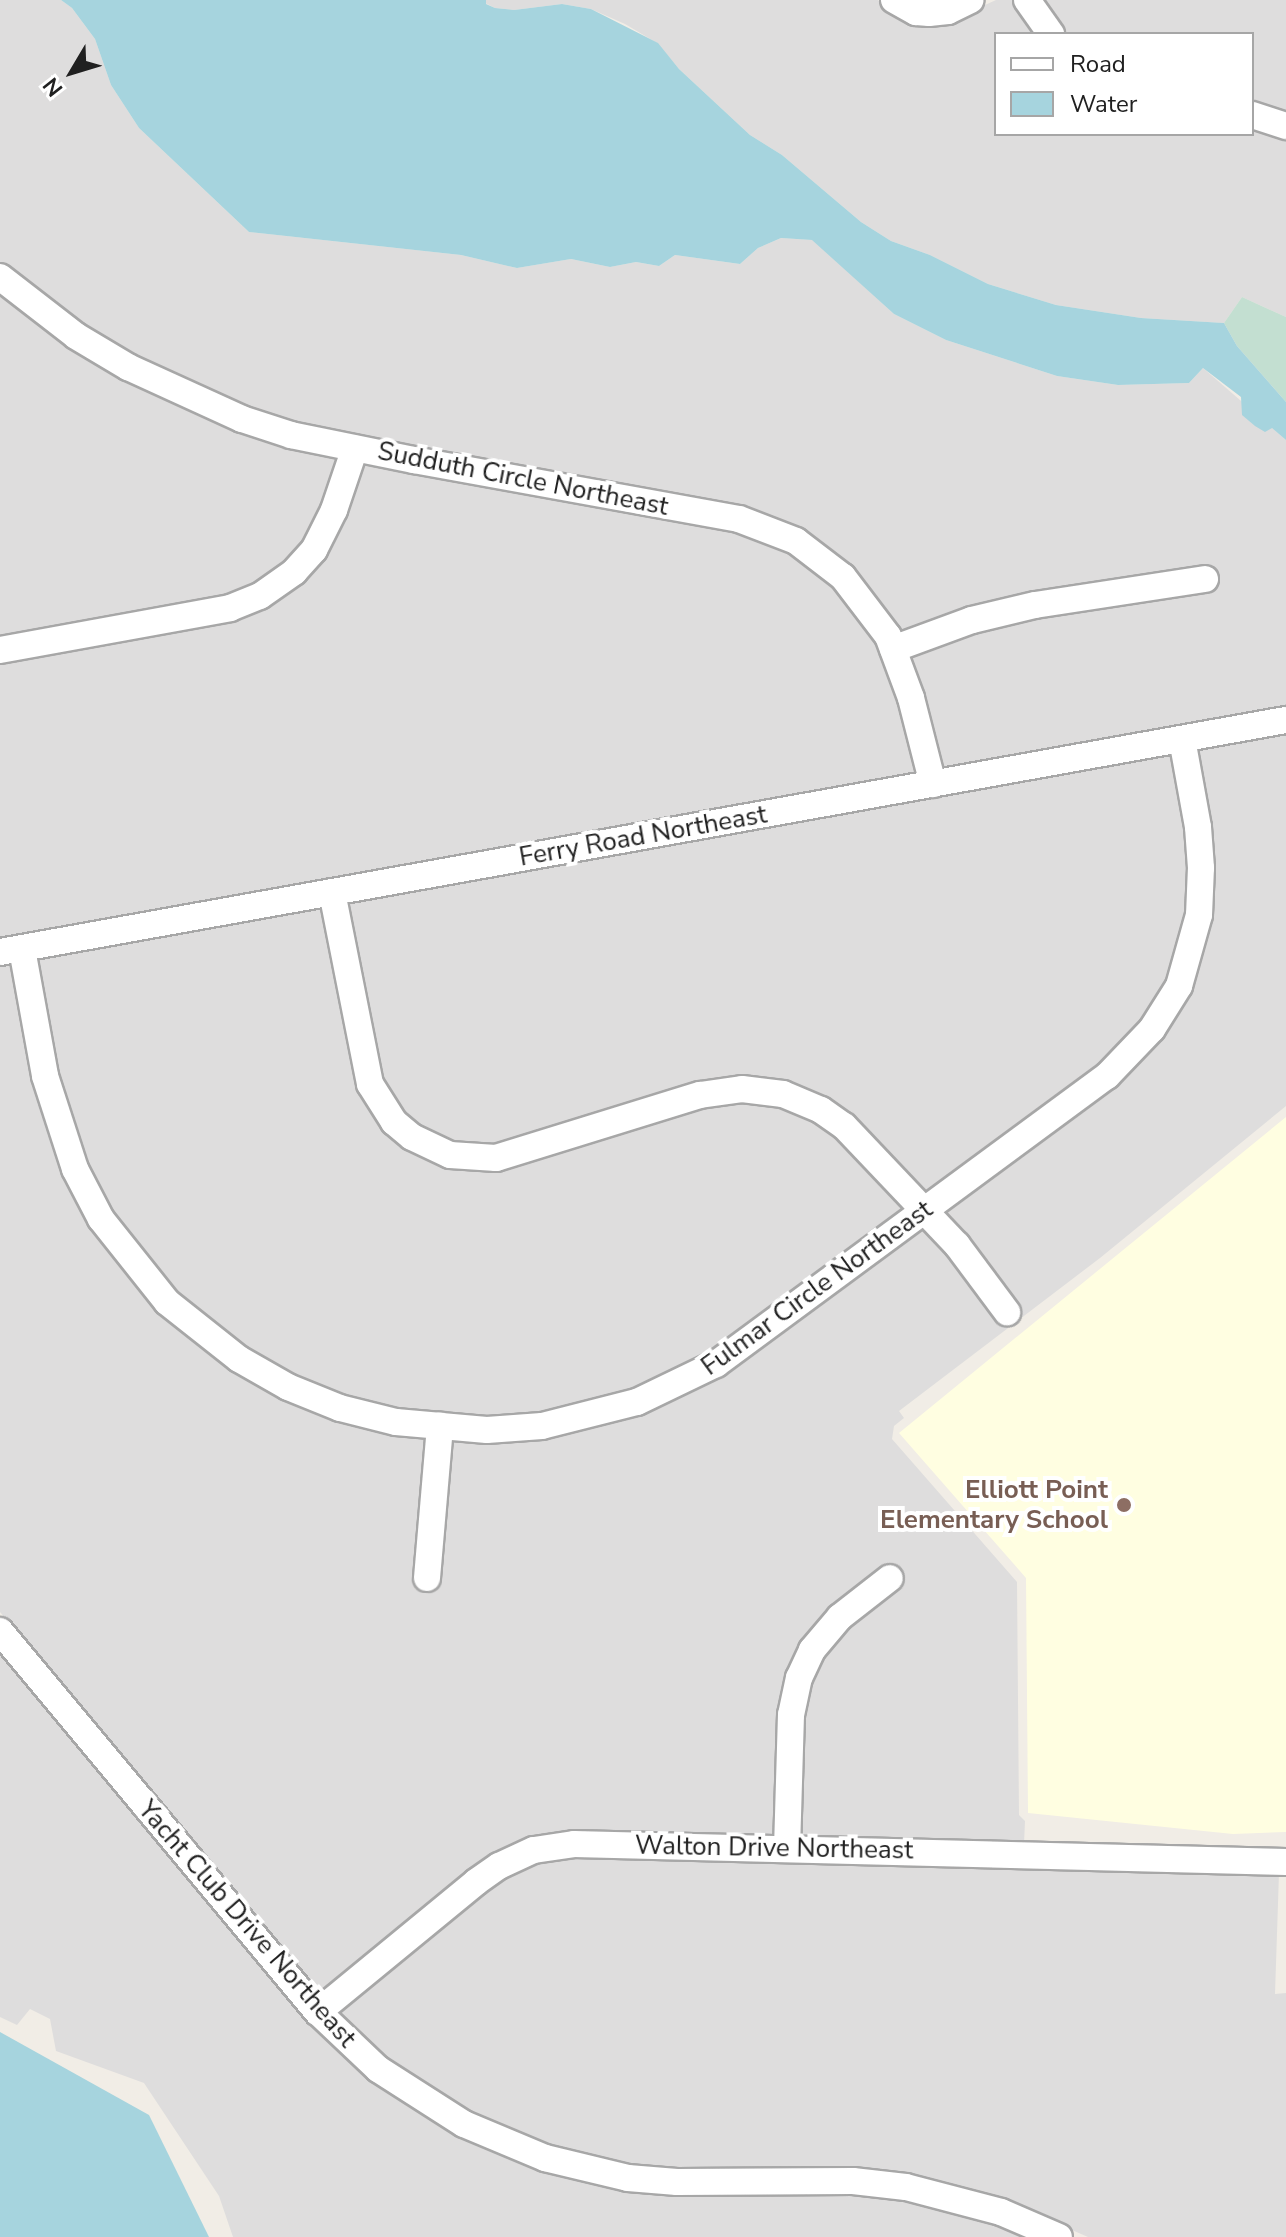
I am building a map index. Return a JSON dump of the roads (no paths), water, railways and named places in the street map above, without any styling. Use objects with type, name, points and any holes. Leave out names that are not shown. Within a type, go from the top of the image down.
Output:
[{"type":"street","points":[[894,0],[916,12],[929,13],[948,11],[971,0]]},
{"type":"street","points":[[1027,0],[1050,32]]},
{"type":"street","points":[[1254,116],[1286,126]]},
{"type":"street","name":"Sudduth Circle Northeast","points":[[0,277],[76,336],[178,393],[291,435],[739,519],[796,541],[843,577],[878,620],[893,649],[911,698],[933,784]]},
{"type":"street","points":[[0,650],[230,608],[260,596],[294,572],[314,550],[334,510],[355,448]]},
{"type":"street","points":[[893,649],[972,620],[1035,605],[1205,579]]},
{"type":"street","name":"Ferry Road Northeast","points":[[11,950],[1286,720]]},
{"type":"street","name":"Fulmar Circle Northeast","points":[[11,950],[58,1126],[75,1169],[101,1219],[148,1282],[202,1333],[288,1387],[340,1408],[396,1422],[440,1426],[487,1430],[542,1426],[583,1418],[671,1388],[748,1342],[1107,1076],[1152,1029],[1170,1002],[1194,942],[1202,882],[1198,827],[1182,739]]},
{"type":"street","points":[[332,892],[370,1084],[394,1122],[436,1151],[496,1158],[700,1095],[760,1090],[805,1101],[844,1126],[957,1245],[1007,1312]]},
{"type":"street","points":[[427,1578],[440,1426]]},
{"type":"street","points":[[787,1849],[791,1715],[799,1678],[812,1650],[840,1617],[890,1578]]},
{"type":"street","name":"Yacht Club Drive Northeast","points":[[0,1631],[318,2012],[356,2051],[428,2103],[464,2124],[545,2158],[628,2178],[669,2182],[853,2181],[906,2187],[1001,2212],[1059,2237]]},
{"type":"street","name":"Walton Drive Northeast","points":[[318,2012],[476,1882],[499,1866],[534,1850],[574,1844],[1286,1862]]},
{"type":"water","points":[[61,0],[486,0],[486,4],[495,8],[514,10],[562,4],[591,9],[658,43],[679,69],[750,135],[782,155],[861,222],[891,241],[930,255],[988,284],[1056,305],[1141,318],[1224,323],[1237,346],[1286,402],[1286,440],[1272,428],[1265,432],[1242,415],[1241,397],[1203,368],[1189,383],[1118,385],[1057,376],[946,340],[894,314],[812,240],[781,238],[758,248],[740,264],[675,255],[659,266],[636,262],[610,267],[571,259],[517,268],[461,255],[249,232],[139,128],[111,85],[95,39],[72,8]]},
{"type":"water","points":[[0,2032],[149,2115],[209,2237],[0,2237]]},
{"type":"place","name":"Elliott Point Elementary School","points":[[1124,1505]]}]
